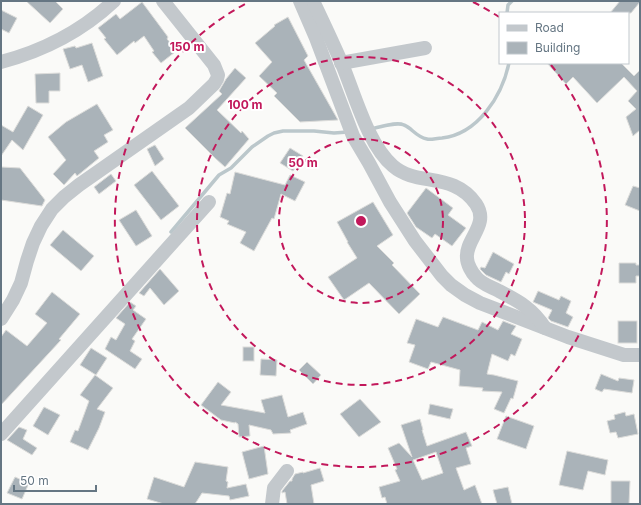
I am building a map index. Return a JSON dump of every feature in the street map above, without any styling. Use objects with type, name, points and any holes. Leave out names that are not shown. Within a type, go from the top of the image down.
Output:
[{"type":"street","points":[[1,62],[44,48],[65,37],[85,24],[114,1]]},
{"type":"street","points":[[1,319],[13,300],[21,283],[33,243],[41,226],[52,209],[79,185],[189,108],[214,84],[217,79],[218,75],[214,65],[163,1]]},
{"type":"street","points":[[300,1],[316,38],[351,131],[390,202],[415,241],[442,276],[460,292],[480,303],[545,328],[618,353],[640,356]]},
{"type":"street","points":[[313,1],[342,63],[366,125],[384,157],[394,167],[406,175],[453,185],[468,195],[477,205],[480,220],[478,229],[469,246],[467,258],[476,278],[529,308],[538,316],[545,328]]},
{"type":"street","points":[[342,63],[425,48]]},
{"type":"street","points":[[1,434],[209,202]]},
{"type":"street","points":[[272,504],[274,488],[287,471]]},
{"type":"building","points":[[26,1],[55,1],[63,9],[50,23]]},
{"type":"building","points":[[620,1],[640,1],[631,13],[611,12]]},
{"type":"building","points":[[142,2],[168,37],[167,39],[173,46],[171,47],[175,52],[161,63],[152,52],[154,51],[144,36],[135,43],[134,41],[117,55],[104,39],[106,38],[98,28],[116,14],[120,19]]},
{"type":"building","points":[[1,10],[17,18],[9,33],[1,29]]},
{"type":"building","points":[[288,17],[308,56],[304,60],[338,120],[300,122],[274,96],[277,93],[259,76],[272,62],[255,43],[275,26],[274,25]]},
{"type":"building","points":[[92,43],[103,76],[88,82],[82,65],[70,69],[63,49],[75,46],[76,48]]},
{"type":"building","points":[[548,64],[622,64],[634,76],[640,70],[640,130],[633,136],[626,117],[636,109],[628,101],[637,91],[624,77],[597,103],[573,77],[566,84]]},
{"type":"building","points":[[235,68],[246,78],[217,110],[241,133],[242,131],[249,139],[225,167],[185,128],[222,94],[219,91]]},
{"type":"building","points":[[60,73],[60,91],[49,91],[49,103],[36,103],[35,74]]},
{"type":"building","points":[[97,104],[113,130],[104,135],[108,142],[94,151],[99,158],[77,176],[75,173],[64,185],[53,174],[66,160],[48,137],[66,122]]},
{"type":"building","points":[[28,106],[43,115],[23,150],[12,140],[1,156],[1,125],[13,132]]},
{"type":"building","points":[[155,145],[164,159],[155,166],[147,149]]},
{"type":"building","points":[[290,148],[303,156],[293,171],[280,163]]},
{"type":"building","points":[[1,167],[20,168],[45,200],[42,206],[1,200]]},
{"type":"building","points":[[152,171],[179,206],[161,220],[134,185]]},
{"type":"building","points":[[235,172],[285,185],[290,175],[305,182],[295,201],[281,194],[274,219],[272,218],[254,251],[240,243],[246,232],[227,224],[229,221],[220,217],[227,193],[230,194]]},
{"type":"building","points":[[111,174],[116,181],[99,194],[94,187]]},
{"type":"building","points":[[633,186],[640,188],[640,211],[625,205]]},
{"type":"building","points":[[426,188],[453,208],[448,215],[466,228],[452,246],[435,234],[432,238],[416,227],[407,213]]},
{"type":"building","points":[[373,202],[393,235],[377,246],[394,263],[392,265],[420,294],[399,314],[369,283],[344,300],[328,277],[357,258],[337,222]]},
{"type":"building","points":[[136,210],[152,236],[136,246],[119,220]]},
{"type":"building","points":[[63,230],[94,256],[81,271],[50,245]]},
{"type":"building","points":[[493,252],[514,264],[509,274],[506,272],[501,282],[486,275],[480,269],[481,267],[485,268]]},
{"type":"building","points":[[619,263],[636,263],[636,265],[640,265],[640,276],[636,276],[636,283],[619,283]]},
{"type":"building","points":[[160,269],[179,291],[164,305],[150,288],[144,296],[139,293]]},
{"type":"building","points":[[538,291],[559,300],[561,296],[571,301],[566,313],[573,317],[568,327],[551,321],[548,318],[552,310],[533,302]]},
{"type":"building","points":[[52,292],[80,314],[59,339],[61,340],[1,405],[1,337],[6,330],[27,346],[47,323],[35,314]]},
{"type":"building","points":[[130,302],[136,306],[133,310],[146,319],[132,339],[135,341],[130,351],[142,359],[135,369],[105,349],[111,337],[116,340],[125,324],[116,318]]},
{"type":"building","points":[[443,317],[478,330],[482,322],[498,330],[503,321],[516,326],[511,334],[522,339],[515,356],[511,354],[508,361],[492,354],[487,374],[518,381],[513,399],[511,398],[504,413],[494,409],[502,392],[482,391],[483,388],[459,386],[460,370],[431,362],[428,369],[409,362],[415,345],[407,343],[416,319],[438,327]]},
{"type":"building","points":[[618,321],[637,321],[637,343],[618,343]]},
{"type":"building","points":[[243,347],[254,347],[254,361],[243,361]]},
{"type":"building","points":[[91,348],[107,358],[96,375],[80,365]]},
{"type":"building","points":[[261,359],[277,360],[276,376],[260,375]]},
{"type":"building","points":[[307,362],[321,375],[313,384],[299,370]]},
{"type":"building","points":[[601,374],[618,381],[619,378],[634,380],[632,393],[604,389],[602,392],[595,389]]},
{"type":"building","points":[[95,375],[113,388],[97,409],[105,412],[88,450],[70,442],[75,430],[78,431],[89,401],[80,395]]},
{"type":"building","points":[[218,382],[231,392],[221,405],[265,413],[261,400],[282,395],[288,417],[303,412],[307,424],[290,430],[291,433],[273,434],[271,430],[249,425],[250,436],[239,437],[238,424],[235,422],[221,420],[201,405]]},
{"type":"building","points":[[360,399],[381,422],[359,437],[340,414]]},
{"type":"building","points":[[430,404],[453,409],[450,419],[428,414]]},
{"type":"building","points":[[44,407],[60,415],[48,435],[33,426]]},
{"type":"building","points":[[625,412],[626,416],[634,414],[638,434],[618,438],[616,432],[610,433],[607,421],[615,419],[614,415]]},
{"type":"building","points":[[506,416],[534,426],[526,449],[497,439]]},
{"type":"building","points":[[420,419],[427,446],[466,432],[472,446],[466,448],[471,464],[456,468],[464,490],[475,485],[482,504],[387,504],[385,497],[382,498],[379,487],[400,481],[395,470],[397,469],[388,448],[399,443],[412,457],[401,425]],"holes":[[[436,452],[443,473],[422,480],[413,460]]]},
{"type":"building","points":[[19,427],[27,430],[23,439],[37,448],[32,455],[7,440]]},
{"type":"building","points":[[264,446],[268,474],[249,479],[242,452]]},
{"type":"building","points":[[567,451],[608,460],[605,475],[588,471],[583,490],[559,485]]},
{"type":"building","points":[[195,462],[228,467],[226,481],[228,482],[227,488],[246,484],[249,496],[230,500],[229,496],[202,493],[195,504],[164,504],[147,499],[154,477],[184,487]]},
{"type":"building","points":[[320,468],[324,481],[311,485],[314,504],[287,504],[285,492],[282,493],[282,491],[290,481],[292,481],[295,474]]},
{"type":"building","points":[[15,477],[29,483],[22,499],[7,493]]},
{"type":"building","points":[[611,481],[630,481],[629,504],[611,504]]},
{"type":"building","points":[[508,487],[512,504],[497,504],[493,490]]},
{"type":"waterway","points":[[507,12],[508,5],[512,1]]},
{"type":"waterway","points":[[370,129],[392,124],[401,124],[407,126],[423,138],[427,139],[455,135],[467,129],[486,111],[501,88],[509,64]]},
{"type":"waterway","points":[[171,232],[219,175],[231,168],[252,147],[268,136],[283,131],[314,131],[334,133],[348,132]]}]
